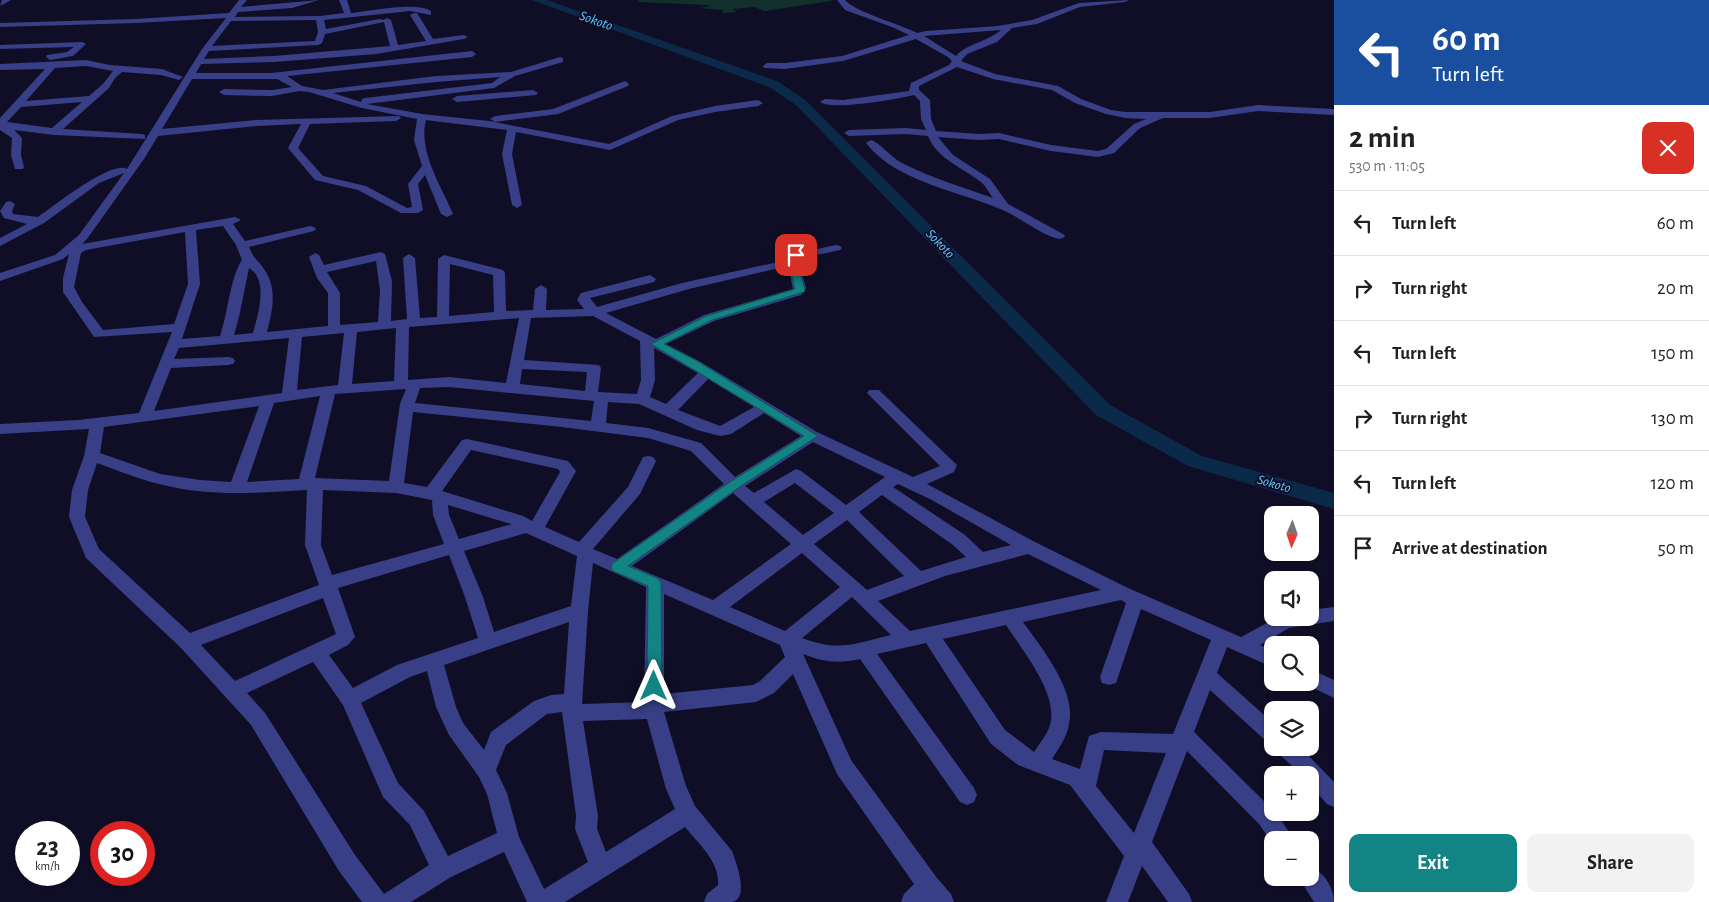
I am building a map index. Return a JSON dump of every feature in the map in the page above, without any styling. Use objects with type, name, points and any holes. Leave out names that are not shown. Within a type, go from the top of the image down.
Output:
[{"type":"street","points":[[0,4],[7,0]]},
{"type":"street","points":[[0,270],[46,254],[65,242],[87,218],[122,170],[155,133],[184,77],[198,62],[230,15],[234,0]]},
{"type":"street","points":[[0,277],[53,259],[72,247],[101,214],[136,156],[142,137],[184,77],[243,0]]},
{"type":"street","points":[[230,15],[295,2],[315,0]]},
{"type":"street","points":[[343,0],[348,15]]},
{"type":"street","points":[[840,0],[848,8],[895,25],[944,50],[957,62],[993,76],[1055,88],[1078,101],[1108,112],[1125,115],[1210,114],[1268,108],[1334,112]]},
{"type":"street","points":[[767,66],[784,66],[843,58],[915,36],[941,31],[1010,26],[1042,20],[1078,5],[1125,0]]},
{"type":"street","points":[[2,26],[230,15],[289,19],[320,18],[410,9],[428,12],[322,32]]},
{"type":"street","points":[[414,15],[431,42]]},
{"type":"street","points":[[206,49],[284,46],[320,42],[322,32],[320,18]]},
{"type":"street","points":[[284,46],[289,19]]},
{"type":"street","points":[[387,20],[395,48]]},
{"type":"street","points":[[40,32],[47,24]]},
{"type":"street","points":[[1003,205],[986,181],[949,157],[935,141],[926,119],[925,100],[915,91],[914,85],[934,77],[957,62],[964,52],[994,40],[1010,26]]},
{"type":"street","points":[[198,62],[274,60],[317,56],[395,48],[464,37]]},
{"type":"street","points":[[6,75],[34,39]]},
{"type":"street","points":[[316,43],[316,69]]},
{"type":"street","points":[[0,47],[82,44],[77,50],[66,55],[0,67]]},
{"type":"street","points":[[0,60],[52,66],[86,63],[162,72],[184,77],[273,75],[316,69],[363,66],[408,71],[442,68],[472,54]]},
{"type":"street","points":[[353,103],[494,85],[512,74],[560,60]]},
{"type":"street","points":[[0,125],[27,92],[52,66]]},
{"type":"street","points":[[362,78],[363,66]]},
{"type":"street","points":[[54,132],[106,86],[112,76],[121,68]]},
{"type":"street","points":[[321,92],[408,71],[442,68],[512,74]]},
{"type":"street","points":[[273,75],[284,78],[300,88]]},
{"type":"street","points":[[216,102],[236,76]]},
{"type":"street","points":[[155,133],[249,123],[422,117],[494,111],[555,112],[626,84]]},
{"type":"street","points":[[224,92],[272,93],[300,88],[321,92],[353,103],[422,117]]},
{"type":"street","points":[[825,102],[843,103],[915,91]]},
{"type":"street","points":[[381,108],[424,102],[494,111],[533,93]]},
{"type":"street","points":[[19,104],[92,99]]},
{"type":"street","points":[[494,111],[512,129],[610,147],[675,118],[715,109],[758,103]]},
{"type":"street","points":[[849,133],[932,132],[961,136],[1012,138],[1051,148],[1098,154],[1110,151],[1137,126],[1162,115]]},
{"type":"street","points":[[422,117],[419,140],[447,214]]},
{"type":"street","points":[[307,121],[293,148],[315,176],[362,188],[405,211],[418,210],[411,184],[428,166]]},
{"type":"street","points":[[0,125],[54,132],[142,137]]},
{"type":"street","points":[[0,125],[13,133],[17,138],[16,155],[18,167]]},
{"type":"street","points":[[512,129],[507,154],[517,205]]},
{"type":"street","points":[[871,143],[878,153],[904,168],[1003,205],[1059,236]]},
{"type":"street","points":[[0,243],[40,222],[89,184],[106,175],[122,170]]},
{"type":"street","points":[[0,205],[10,204],[6,211],[8,216],[40,222]]},
{"type":"street","points":[[180,327],[99,334],[84,312],[72,300],[68,288],[76,251],[78,249],[231,221],[248,260],[257,268],[267,286],[265,313],[259,336]]},
{"type":"street","points":[[144,417],[174,344],[194,284],[190,229]]},
{"type":"street","points":[[242,245],[310,229]]},
{"type":"street","points":[[652,342],[709,318],[800,290],[792,257],[836,248]]},
{"type":"street","points":[[319,270],[381,256],[387,306],[384,326]]},
{"type":"street","points":[[315,257],[319,270],[334,293],[334,330]]},
{"type":"street","points":[[396,487],[408,407],[409,258]]},
{"type":"street","points":[[443,320],[444,259],[498,273],[500,276],[500,315]]},
{"type":"street","points":[[226,338],[233,316],[243,268],[248,260]]},
{"type":"street","points":[[174,344],[500,315],[595,312],[686,286],[792,262]]},
{"type":"street","points":[[650,279],[586,296],[583,300],[595,312],[707,372],[812,436],[914,484],[1029,547],[1129,596],[1264,656]]},
{"type":"street","points":[[512,388],[517,364],[541,289]]},
{"type":"street","points":[[232,691],[346,637],[314,545],[310,484],[337,389],[351,329]]},
{"type":"street","points":[[289,396],[296,334]]},
{"type":"street","points":[[641,399],[646,395],[648,387],[652,342]]},
{"type":"street","points":[[166,364],[228,361]]},
{"type":"street","points":[[517,364],[591,367],[595,371],[598,426]]},
{"type":"street","points":[[668,410],[707,372]]},
{"type":"street","points":[[0,429],[97,423],[337,389],[408,383],[450,382],[641,399],[702,426],[724,431],[764,407]]},
{"type":"street","points":[[874,393],[949,465],[949,468],[914,484]]},
{"type":"street","points":[[237,488],[268,400]]},
{"type":"street","points":[[408,407],[598,426],[648,433],[696,447],[734,485],[858,593],[907,639]]},
{"type":"street","points":[[97,423],[92,456],[80,490],[77,517],[92,553],[188,642],[258,719],[347,863],[376,902]]},
{"type":"street","points":[[618,567],[734,485],[812,436]]},
{"type":"street","points":[[188,642],[328,586],[453,547],[532,528],[568,471],[564,465],[468,444],[436,495],[441,515],[453,547],[474,597],[488,642]]},
{"type":"street","points":[[92,456],[159,479],[200,486],[237,488],[310,484],[396,487],[436,495],[517,520],[584,552],[786,640],[832,656],[1010,617],[1129,596]]},
{"type":"street","points":[[600,867],[586,829],[587,816],[573,708],[584,552],[634,490],[648,461]]},
{"type":"street","points":[[753,501],[796,475],[847,512],[917,578]]},
{"type":"street","points":[[716,609],[802,544],[898,476]]},
{"type":"street","points":[[881,487],[959,540],[979,558]]},
{"type":"street","points":[[786,640],[858,593],[917,578],[979,558],[1029,547]]},
{"type":"street","points":[[655,583],[654,707],[676,789],[688,813],[724,859],[730,876],[729,891],[714,902]]},
{"type":"street","points":[[1109,677],[1129,596]]},
{"type":"street","points":[[350,699],[404,671],[580,611]]},
{"type":"street","points":[[1242,646],[1286,621],[1334,614]]},
{"type":"street","points":[[1010,617],[1051,680],[1060,712],[1059,727],[1038,763]]},
{"type":"street","points":[[930,634],[998,737],[1025,758],[1077,778],[1138,848],[1180,902]]},
{"type":"street","points":[[1117,902],[1222,636]]},
{"type":"street","points":[[786,640],[844,766],[936,894],[912,902]]},
{"type":"street","points":[[864,650],[966,795]]},
{"type":"street","points":[[316,652],[350,699],[390,790],[417,818],[443,869]]},
{"type":"street","points":[[486,770],[498,739],[541,707],[551,704],[573,708],[654,707],[756,693],[767,687],[795,659]]},
{"type":"street","points":[[433,661],[446,707],[456,729],[486,770],[497,793],[509,839],[539,902]]},
{"type":"street","points":[[1206,675],[1264,727]]},
{"type":"street","points":[[1319,682],[1334,690]]},
{"type":"street","points":[[1086,787],[1096,743],[1101,741],[1181,739],[1267,818],[1276,831]]},
{"type":"street","points":[[1295,756],[1334,797]]},
{"type":"street","points":[[544,902],[688,813]]},
{"type":"street","points":[[391,902],[443,869],[509,839]]},
{"type":"street","points":[[1316,886],[1328,902]]},
{"type":"green space","points":[[638,0],[831,1],[765,11],[754,7],[733,9],[736,12],[723,13],[723,10],[699,8],[711,6],[708,5],[639,2]]},
{"type":"waterway","name":"Sokoto","points":[[537,0],[773,84],[800,102],[1103,410],[1195,461],[1334,501]]},
{"type":"route","points":[[654,686],[655,583],[618,567],[734,485],[812,436],[694,364],[656,344],[709,318],[797,292],[800,288],[792,262],[792,257],[796,255]]}]
